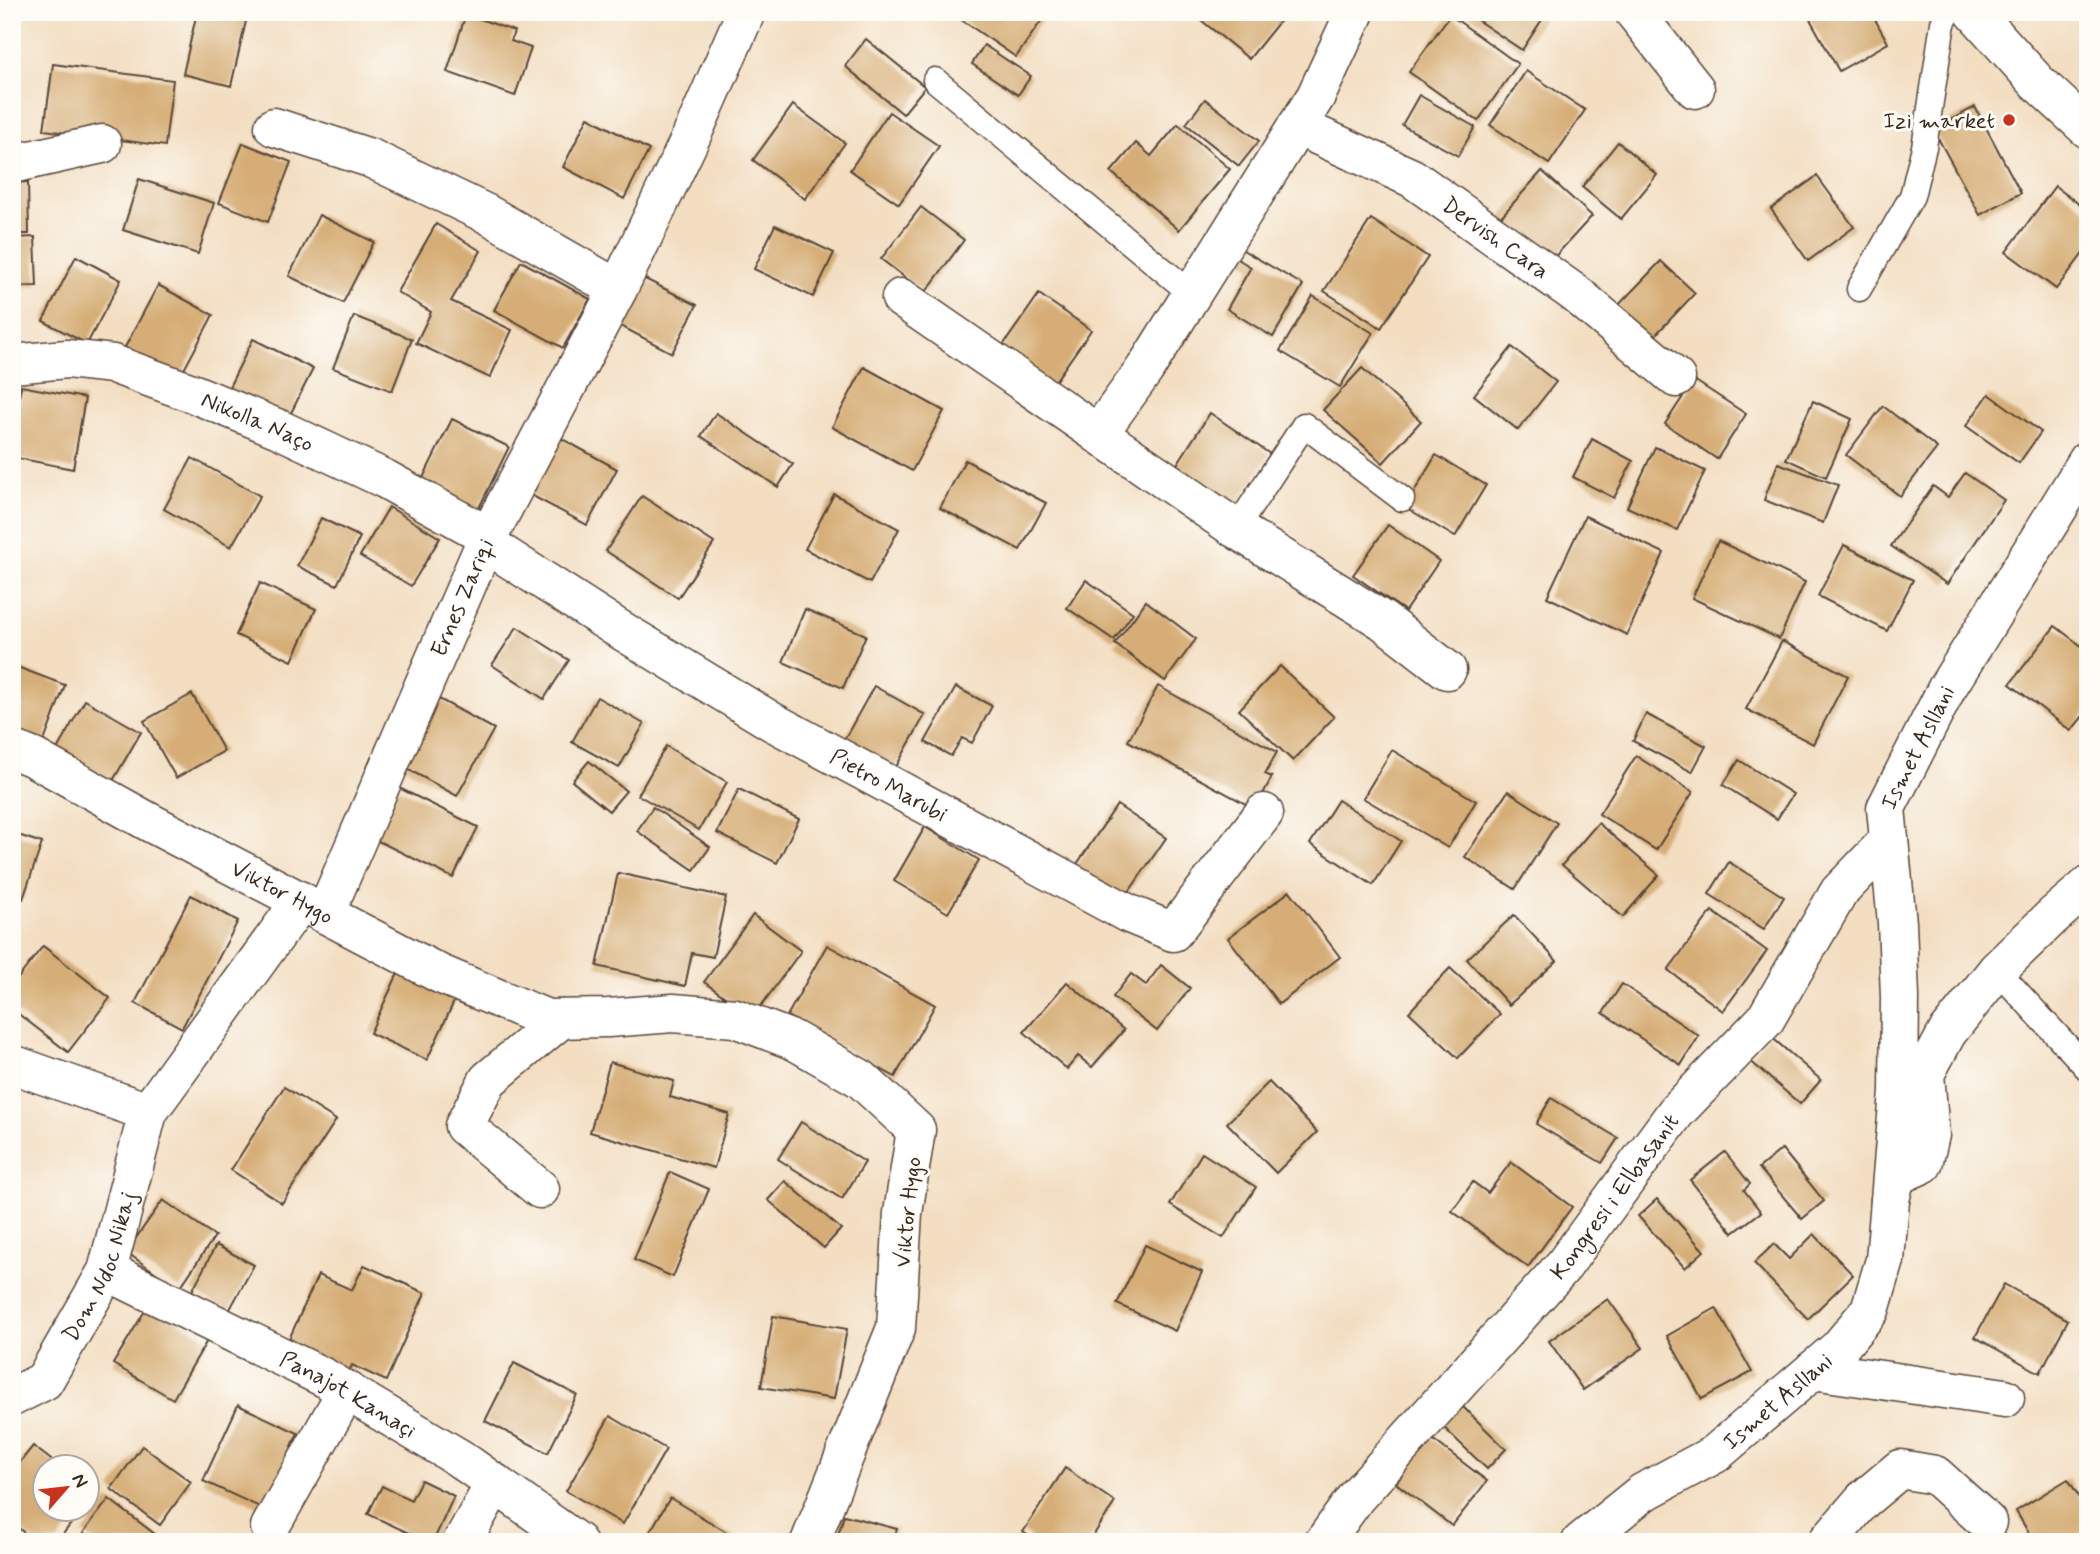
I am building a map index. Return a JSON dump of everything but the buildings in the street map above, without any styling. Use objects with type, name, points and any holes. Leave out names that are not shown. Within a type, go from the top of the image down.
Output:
[{"type":"street","name":"Ernes Zariqi","points":[[313,908],[486,539],[618,289],[691,137],[746,12]]},
{"type":"street","points":[[1098,434],[1145,369],[1316,96],[1355,12]]},
{"type":"street","points":[[1634,12],[1695,89]]},
{"type":"street","points":[[1974,12],[2037,82],[2088,129]]},
{"type":"street","name":"Dervish Cara","points":[[1297,126],[1412,178],[1576,294],[1676,378]]},
{"type":"street","points":[[274,127],[370,158],[488,214],[618,289]]},
{"type":"street","points":[[12,164],[102,144]]},
{"type":"street","points":[[901,298],[1236,529],[1382,620],[1447,670]]},
{"type":"street","name":"Nikolla Naço","points":[[12,365],[67,359],[113,363],[279,429],[385,479],[486,539]]},
{"type":"street","name":"Ismet Asllani","points":[[1581,1542],[1642,1493],[1715,1454],[1839,1348],[1870,1310],[1885,1260],[1899,1091],[1900,998],[1897,923],[1886,808],[1947,688],[2088,460]]},
{"type":"street","name":"Pietro Marubi","points":[[486,539],[614,626],[771,721],[1127,913],[1173,932],[1264,813]]},
{"type":"street","name":"Viktor Hygo","points":[[12,750],[34,758],[149,822],[440,974],[547,1019],[673,1013],[735,1018],[795,1041],[862,1079],[916,1130],[903,1213],[896,1328],[810,1542]]},
{"type":"street","name":"Kongresi i Elbasanit","points":[[1324,1542],[1356,1497],[1564,1265],[1675,1112],[1765,1020],[1839,892],[1889,840]]},
{"type":"street","name":"Ismet Asllani","points":[[1890,1200],[1896,1176],[1923,1164],[1930,1135],[1926,1074],[1947,1033],[1997,970],[2088,886]]},
{"type":"street","name":"Dom Ndoc Nikaj","points":[[12,1397],[44,1381],[107,1271],[148,1112],[313,908]]},
{"type":"street","points":[[540,1189],[464,1126],[488,1080],[561,1019]]},
{"type":"street","points":[[12,1064],[148,1112]]},
{"type":"street","name":"Panajot Kanaçi","points":[[107,1271],[325,1378],[458,1458],[577,1542]]},
{"type":"street","points":[[1814,1370],[2005,1398]]},
{"type":"street","points":[[270,1527],[346,1391]]},
{"type":"street","points":[[1827,1542],[1863,1500],[1900,1469],[1935,1475],[1987,1522]]},
{"type":"street","points":[[462,1542],[495,1483]]},
{"type":"lane","points":[[1859,289],[1912,196],[1924,147],[1943,23],[1949,12]]},
{"type":"lane","points":[[935,80],[1192,294]]},
{"type":"lane","points":[[1236,529],[1304,425],[1402,499]]},
{"type":"lane","points":[[1997,970],[2088,1069]]},
{"type":"place","name":"Izi market","points":[[2009,120]]}]
